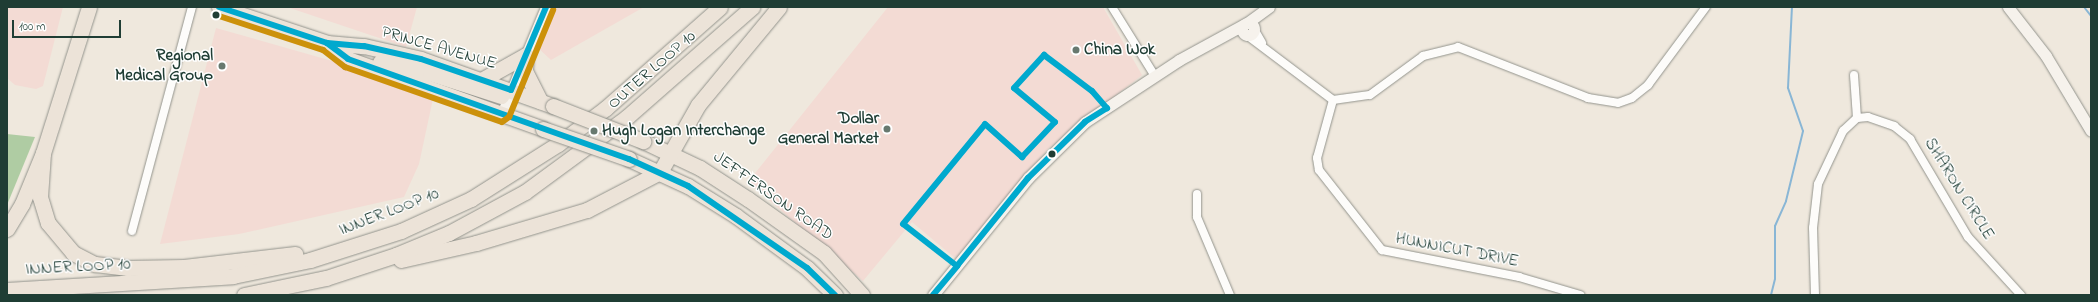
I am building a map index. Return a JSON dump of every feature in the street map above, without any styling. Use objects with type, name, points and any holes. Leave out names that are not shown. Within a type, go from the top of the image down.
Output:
[{"type":"highway","points":[[7,229],[22,204],[43,153],[89,7]]},
{"type":"highway","points":[[82,26],[97,7]]},
{"type":"highway","name":"PRINCE AVENUE","points":[[219,7],[327,43],[390,51],[484,79],[509,94],[546,104],[606,126]]},
{"type":"highway","name":"INNER LOOP 10","points":[[7,290],[233,276],[310,260],[401,231],[471,199],[558,144],[606,108],[720,7]]},
{"type":"highway","name":"OUTER LOOP 10","points":[[244,295],[351,271],[449,233],[525,192],[627,117],[752,7]]},
{"type":"highway","points":[[351,271],[554,221],[605,203],[660,172],[672,155],[698,105],[779,7]]},
{"type":"highway","name":"PRINCE AVENUE","points":[[327,43],[357,62],[629,159],[660,172]]},
{"type":"highway","points":[[484,79],[526,55],[527,74],[546,104]]},
{"type":"highway","points":[[357,62],[380,62],[419,70],[509,94]]},
{"type":"highway","name":"JEFFERSON ROAD","points":[[606,126],[643,141],[700,168],[748,199],[824,253],[862,295]]},
{"type":"highway","points":[[43,153],[40,197],[48,223],[73,253],[109,267],[237,263],[326,249],[401,231]]},
{"type":"highway","points":[[660,172],[688,186],[736,216],[807,268],[835,295]]},
{"type":"street","points":[[132,231],[192,7]]},
{"type":"street","points":[[502,114],[546,7]]},
{"type":"street","points":[[1112,7],[1155,76]]},
{"type":"street","points":[[1249,29],[1262,43],[1317,91],[1333,100],[1353,100],[1370,95],[1423,56],[1458,47],[1588,98],[1612,103],[1626,101],[1661,70],[1706,7]]},
{"type":"street","points":[[2008,7],[2046,56],[2091,131]]},
{"type":"street","points":[[933,295],[1057,148],[1084,122],[1155,76],[1218,39],[1249,29],[1267,9]]},
{"type":"street","points":[[1815,295],[1813,228],[1818,184],[1837,140],[1858,118],[1854,75]]},
{"type":"street","name":"HUNNICUT DRIVE","points":[[1333,100],[1317,158],[1318,170],[1382,250],[1518,277],[1580,295]]},
{"type":"street","name":"SHARON CIRCLE","points":[[1858,118],[1882,121],[1910,139],[1968,237],[2021,295]]},
{"type":"street","points":[[1197,194],[1197,217],[1230,295]]},
{"type":"shaded area","points":[[7,7],[63,7],[43,86],[36,89],[15,85],[7,78]]},
{"type":"shaded area","points":[[287,7],[417,7],[406,47]]},
{"type":"shaded area","points":[[555,7],[644,7],[551,60],[537,47]]},
{"type":"shaded area","points":[[888,7],[1103,7],[1142,75],[1048,149],[956,259],[912,222],[863,281],[748,182]]},
{"type":"shaded area","points":[[216,28],[392,78],[434,94],[419,164],[404,197],[239,234],[160,244]]},
{"type":"green space","points":[[7,134],[35,137],[7,205]]},
{"type":"waterway","points":[[1771,295],[1775,279],[1775,226],[1786,201],[1803,131],[1788,88],[1792,7]]},
{"type":"waterway","points":[[2084,7],[2091,16]]},
{"type":"transit line","points":[[219,7],[327,43],[364,46],[421,59],[511,90],[546,7]]},
{"type":"transit line","points":[[216,15],[323,50],[345,67],[502,122],[509,117],[553,10]]},
{"type":"transit line","points":[[327,43],[348,59],[629,159],[688,186],[807,268],[835,295]]},
{"type":"transit line","points":[[1044,55],[1092,91],[1107,108],[1085,122],[1028,178],[957,266],[903,224],[985,124],[1022,157],[1055,122],[1014,88],[1044,55]]},
{"type":"transit line","points":[[933,295],[957,266]]},
{"type":"place","name":"China Wok","points":[[1076,50]]},
{"type":"place","name":"Regional Medical Group","points":[[222,66]]},
{"type":"place","name":"Dollar General Market","points":[[887,129]]},
{"type":"place","name":"Hugh Logan Interchange","points":[[594,131]]}]
